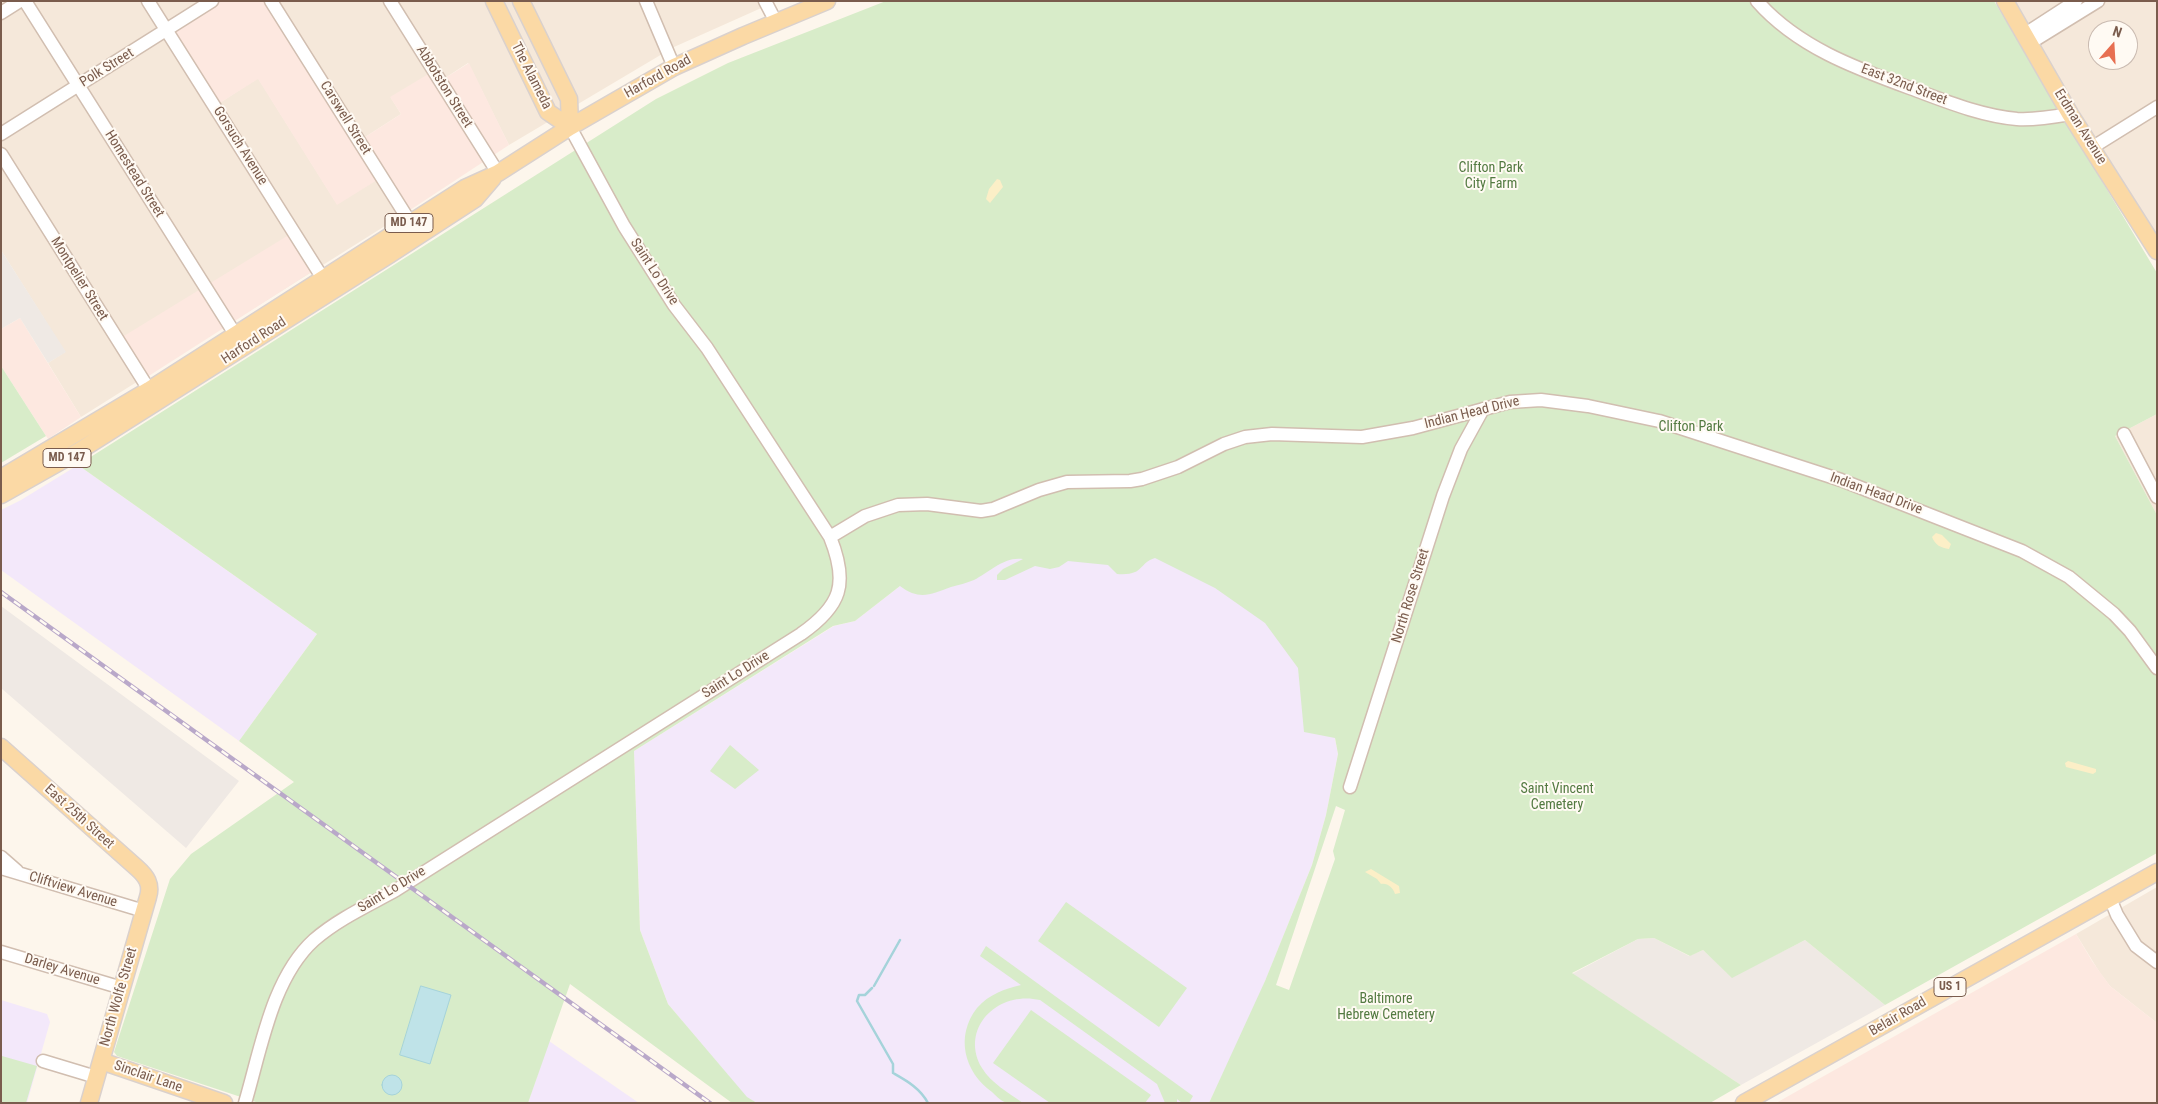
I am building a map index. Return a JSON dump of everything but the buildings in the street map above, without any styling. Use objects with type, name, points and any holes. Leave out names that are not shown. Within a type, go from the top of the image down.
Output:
[{"type":"main road","name":"The Alameda","points":[[494,1],[548,112],[570,127]]},
{"type":"main road","name":"The Alameda","points":[[521,1],[569,99],[570,127]]},
{"type":"main road","name":"Harford Road","points":[[1,495],[79,451],[153,396],[414,229],[465,188],[498,173],[570,127],[674,67],[827,1]]},
{"type":"main road","name":"Erdman Avenue","points":[[2005,1],[2070,114],[2093,147],[2157,251]]},
{"type":"main road","name":"Harford Road","points":[[1,478],[153,396]]},
{"type":"main road","name":"East 25th Street","points":[[1,748],[137,868],[145,876],[150,891]]},
{"type":"main road","name":"Belair Road","points":[[1744,1103],[2157,872]]},
{"type":"main road","name":"North Wolfe Street","points":[[88,1103],[150,891]]},
{"type":"main road","name":"Sinclair Lane","points":[[98,1069],[224,1103]]},
{"type":"street","points":[[1,14],[20,1]]},
{"type":"street","name":"Homestead Street","points":[[25,1],[239,341]]},
{"type":"street","name":"Gorsuch Avenue","points":[[148,1],[327,285]]},
{"type":"street","name":"Polk Street","points":[[1,134],[212,1]]},
{"type":"street","name":"Carswell Street","points":[[271,1],[414,229]]},
{"type":"street","name":"Abbotston Street","points":[[390,1],[498,173]]},
{"type":"street","points":[[646,1],[674,67]]},
{"type":"street","points":[[765,1],[776,22]]},
{"type":"street","name":"East 32nd Street","points":[[1757,1],[1789,31],[1819,50],[1857,68],[1943,100],[1985,113],[2019,119],[2070,114]]},
{"type":"street","points":[[2027,38],[2076,1]]},
{"type":"street","points":[[2027,38],[2098,1]]},
{"type":"street","points":[[2093,147],[2157,107]]},
{"type":"street","name":"Saint Lo Drive","points":[[245,1103],[281,985],[295,961],[314,940],[339,922],[396,890],[818,622],[832,606],[840,584],[839,562],[830,538],[707,348],[674,305],[624,226],[570,127]]},
{"type":"street","name":"Montpelier Street","points":[[1,154],[153,396]]},
{"type":"street","name":"Indian Head Drive","points":[[830,538],[865,516],[898,505],[926,504],[981,511],[993,509],[1039,490],[1067,482],[1130,482],[1178,466],[1224,444],[1245,437],[1272,434],[1362,437],[1413,428],[1510,402],[1541,400],[1625,413],[1659,421],[1841,480],[2022,550],[2069,577],[2125,625],[2157,668]]},
{"type":"street","name":"North Rose Street","points":[[1350,787],[1442,496],[1461,448],[1483,409]]},
{"type":"street","points":[[2124,434],[2157,497]]},
{"type":"street","points":[[1,857],[21,874]]},
{"type":"street","name":"Cliftview Avenue","points":[[1,868],[144,912]]},
{"type":"street","points":[[2110,898],[2117,915],[2136,946],[2157,962]]},
{"type":"street","name":"Darley Avenue","points":[[1,952],[122,988]]},
{"type":"street","name":"Sinclair Lane","points":[[43,1061],[98,1069]]},
{"type":"shaded area","points":[[1,1],[214,1],[215,106],[258,78],[337,204],[382,176],[404,214],[81,417],[48,363],[65,352],[1,250]]},
{"type":"shaded area","points":[[214,1],[271,1],[359,141],[401,114],[390,97],[435,70],[442,80],[469,63],[509,145],[404,214],[382,177],[337,205],[258,79],[215,106],[167,31]]},
{"type":"shaded area","points":[[271,1],[777,1],[674,47],[509,145],[468,63],[442,80],[391,98],[401,114],[359,141]]},
{"type":"shaded area","points":[[2013,1],[2157,1],[2157,238],[2106,156]]},
{"type":"shaded area","points":[[292,233],[316,269],[144,379],[119,339]]},
{"type":"shaded area","points":[[1,250],[66,352],[48,363],[20,318],[1,329]]},
{"type":"shaded area","points":[[20,318],[81,417],[48,439],[1,366],[1,329]]},
{"type":"shaded area","points":[[2157,414],[2157,515],[2115,436]]},
{"type":"shaded area","points":[[78,465],[317,634],[239,741],[1,570],[1,510]]},
{"type":"shaded area","points":[[1224,535],[1328,704],[1338,754],[1326,815],[1312,865],[1255,1006],[1209,1103],[757,1103],[747,1098],[668,1004],[640,930],[634,751],[834,626],[855,621],[931,562]]},
{"type":"shaded area","points":[[1,606],[239,781],[186,848],[1,688]]},
{"type":"shaded area","points":[[2157,887],[2157,1023],[2110,986],[2076,934]]},
{"type":"shaded area","points":[[2076,934],[2110,986],[2157,1023],[2157,1103],[1776,1103]]},
{"type":"shaded area","points":[[1654,938],[1689,956],[1703,950],[1732,977],[1805,940],[1885,1005],[1741,1085],[1572,974],[1638,939]]},
{"type":"shaded area","points":[[1,1000],[47,1014],[50,1022],[27,1103],[1,1103]]},
{"type":"shaded area","points":[[549,1041],[639,1103],[528,1103]]},
{"type":"green space","name":"Clifton Park","points":[[886,1],[1994,1],[2157,273],[2157,414],[2115,436],[2157,515],[2157,853],[1885,1005],[1805,940],[1732,978],[1703,950],[1690,956],[1654,938],[1638,939],[1572,973],[1741,1085],[1710,1103],[1209,1103],[1265,981],[1312,865],[1326,815],[1338,754],[1335,738],[1304,732],[1298,668],[1265,623],[1215,588],[1155,558],[1137,571],[1126,574],[1117,574],[1108,565],[1068,561],[1059,567],[1050,569],[1035,566],[1005,580],[997,580],[997,575],[1003,569],[1023,559],[1016,559],[997,565],[974,580],[931,594],[920,595],[907,591],[900,586],[855,621],[833,626],[634,751],[640,930],[668,1004],[747,1097],[757,1103],[732,1103],[570,984],[528,1103],[259,1103],[117,1056],[114,1052],[170,879],[191,854],[294,782],[239,741],[317,634],[78,465],[656,99],[728,63]],"holes":[[[1336,806],[1345,810],[1333,851],[1335,859],[1289,990],[1276,985]]]},
{"type":"green space","points":[[1,366],[46,436],[1,463]]},
{"type":"green space","points":[[730,745],[759,770],[735,789],[710,771]]},
{"type":"green space","points":[[1066,902],[1187,988],[1159,1027],[1038,941]]},
{"type":"green space","points":[[986,946],[1193,1096],[1189,1103],[1182,1103],[1177,1099],[1177,1103],[1165,1103],[1157,1084],[1040,1000],[1025,998],[1010,1001],[997,1007],[987,1015],[979,1026],[975,1039],[976,1053],[982,1068],[990,1078],[1023,1103],[1008,1103],[999,1099],[982,1084],[969,1064],[965,1042],[966,1030],[970,1019],[982,1003],[998,993],[1021,985],[980,956]]},
{"type":"green space","points":[[1031,1010],[1151,1095],[1145,1103],[1050,1103],[993,1063]]},
{"type":"green space","points":[[2,1056],[37,1066],[26,1103],[1,1103]]},
{"type":"sand","points":[[997,179],[1000,180],[1003,187],[990,203],[986,199],[989,189]]},
{"type":"sand","points":[[1936,533],[1942,535],[1951,544],[1949,549],[1941,547],[1935,542],[1932,537]]},
{"type":"sand","points":[[2068,761],[2096,769],[2096,772],[2093,774],[2066,767],[2065,763]]},
{"type":"sand","points":[[1371,869],[1399,886],[1400,893],[1395,894],[1390,886],[1381,884],[1377,879],[1365,872]]},
{"type":"water","points":[[421,986],[451,995],[430,1064],[400,1055]]},
{"type":"water","points":[[392,1075],[399,1078],[402,1085],[399,1092],[392,1095],[385,1092],[382,1085],[385,1078]]},
{"type":"waterway","points":[[874,986],[900,940]]},
{"type":"waterway","points":[[872,988],[865,995],[859,995],[857,1001],[893,1064],[893,1073],[917,1089],[928,1103]]},
{"type":"railway","points":[[1,592],[710,1103]]},
{"type":"park label","name":"Clifton Park City Farm","points":[[1491,176]]},
{"type":"park label","name":"Saint Vincent Cemetery","points":[[1557,798]]},
{"type":"park label","name":"Baltimore Hebrew Cemetery","points":[[1386,1008]]}]
